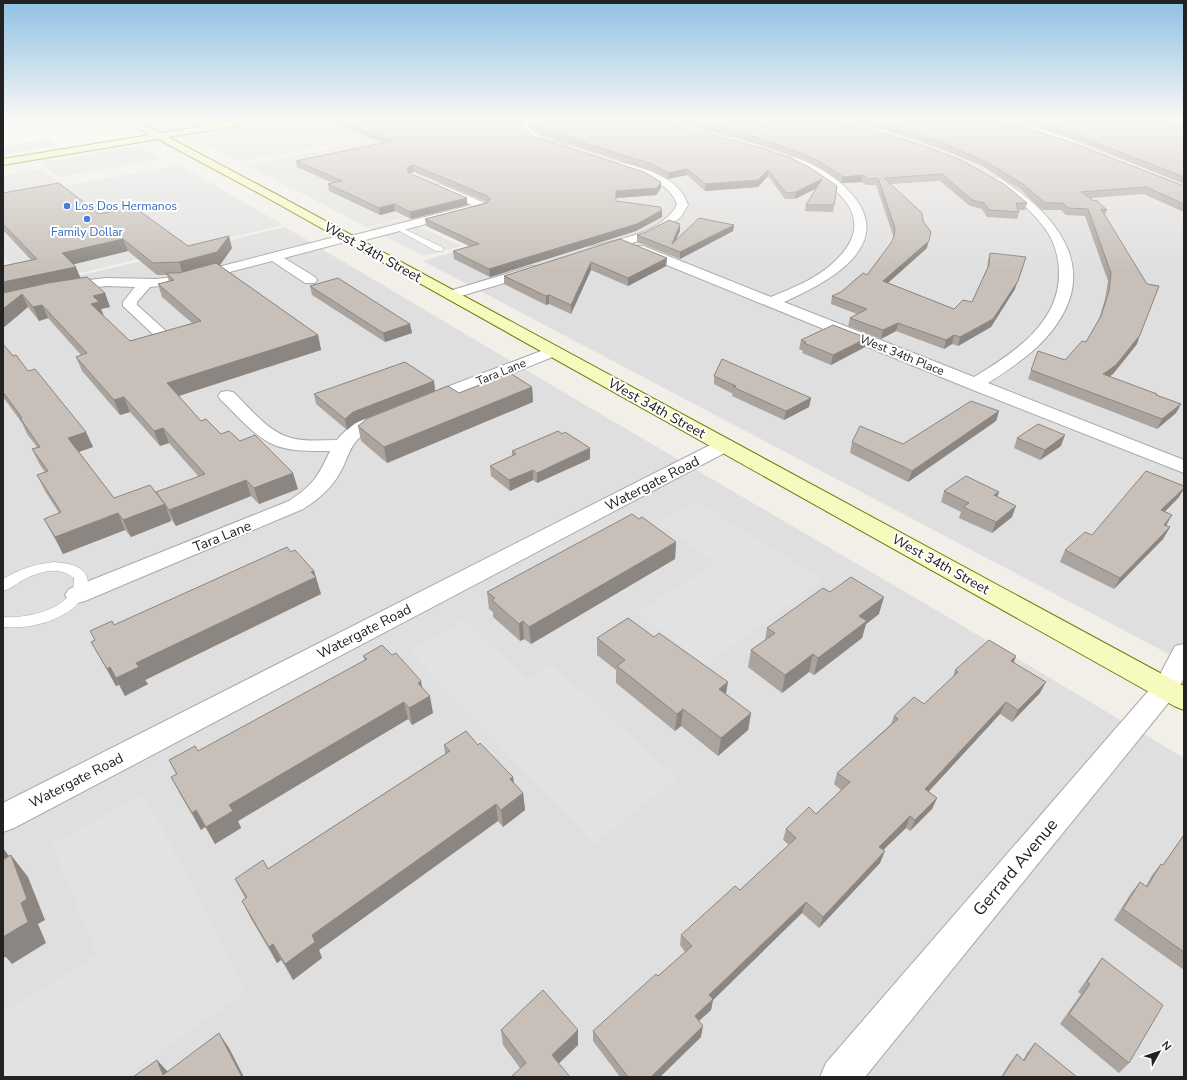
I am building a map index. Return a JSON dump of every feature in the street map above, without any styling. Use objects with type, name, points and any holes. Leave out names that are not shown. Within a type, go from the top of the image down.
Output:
[{"type":"street","name":"West 34th Street","points":[[223,170],[725,445],[1174,694]]},
{"type":"street","points":[[584,254],[663,226],[676,216],[682,205],[677,191],[662,181],[633,170]]},
{"type":"street","points":[[771,302],[814,282],[837,267],[852,252],[860,238],[862,218],[857,208],[845,192],[814,170]]},
{"type":"street","points":[[974,384],[1021,352],[1046,328],[1056,314],[1063,299],[1068,272],[1062,247],[1048,224],[1028,203],[1002,184],[986,176]]},
{"type":"street","points":[[51,290],[92,283],[146,283],[183,280],[483,206],[427,181]]},
{"type":"street","name":"West 34th Place","points":[[621,242],[1184,467]]},
{"type":"street","points":[[274,257],[310,280]]},
{"type":"street","points":[[451,295],[547,265]]},
{"type":"street","points":[[146,283],[130,302],[130,306],[162,335]]},
{"type":"street","name":"Tara Lane","points":[[77,595],[296,505],[308,497],[325,481],[342,446],[350,437],[363,428],[554,351]]},
{"type":"street","points":[[227,396],[261,427],[277,439],[301,444],[342,446]]},
{"type":"street","name":"Watergate Road","points":[[3,818],[725,445]]},
{"type":"street","name":"Gerrard Avenue","points":[[840,1077],[1174,694],[1184,653]]},
{"type":"lane","points":[[398,228],[439,249]]},
{"type":"lane","points":[[3,586],[13,579],[28,572],[43,568],[68,568],[77,572],[82,578],[81,586],[77,595],[68,604],[41,618],[26,622],[3,622]]},
{"type":"shaded area","points":[[32,170],[43,170],[64,186],[150,170],[189,170],[283,225],[29,285],[3,255],[3,175]]},
{"type":"shaded area","points":[[50,170],[95,170],[58,177]]},
{"type":"shaded area","points":[[257,170],[372,170],[290,188]]},
{"type":"shaded area","points":[[509,170],[1184,170],[1184,662],[423,261],[593,209]]},
{"type":"shaded area","points":[[372,171],[452,206],[367,227],[291,188]]},
{"type":"shaded area","points":[[423,172],[501,204],[419,226],[461,246],[424,256],[369,228],[455,206],[394,179]]},
{"type":"shaded area","points":[[285,227],[936,610],[1184,758],[1184,1077],[3,1077],[3,266],[23,289]]},
{"type":"shaded area","points":[[696,501],[824,580],[705,665],[637,612],[716,563],[657,523]]},
{"type":"shaded area","points":[[464,620],[527,679],[551,664],[677,778],[594,844],[409,651]]},
{"type":"shaded area","points":[[144,794],[247,991],[124,1077],[3,1077],[3,1013],[97,955],[52,844]]},
{"type":"building","points":[[318,170],[407,170],[409,173],[467,198],[410,212],[394,204],[379,208],[328,184],[342,181]]},
{"type":"building","points":[[426,170],[639,170],[661,182],[657,188],[616,191],[616,201],[660,207],[662,210],[637,224],[489,269],[453,251],[479,244],[425,219],[487,203],[490,199],[487,196]]},
{"type":"building","points":[[663,170],[680,170],[668,173]]},
{"type":"building","points":[[689,170],[768,170],[758,180],[706,184]]},
{"type":"building","points":[[768,170],[814,170],[837,186],[834,205],[806,205],[822,179],[796,192],[786,193]]},
{"type":"building","points":[[833,170],[980,170],[1004,184],[1027,203],[1016,203],[1019,212],[989,210],[984,203],[972,200],[942,174],[884,178],[922,213],[923,221],[931,232],[929,241],[883,281],[954,309],[963,300],[972,302],[989,265],[990,253],[1026,257],[1018,281],[993,319],[960,337],[954,335],[946,340],[898,323],[883,330],[850,318],[867,309],[832,296],[841,292],[863,273],[867,275],[891,243],[895,228],[878,178],[868,179],[863,175],[843,177]]},
{"type":"building","points":[[1000,170],[1144,170],[1184,186],[1184,204],[1146,187],[1081,192],[1094,201],[1096,200],[1107,210],[1101,209],[1147,284],[1159,286],[1140,335],[1116,365],[1103,374],[1181,404],[1162,419],[1031,370],[1038,351],[1065,360],[1082,341],[1086,342],[1101,316],[1109,291],[1111,273],[1088,209],[1068,208],[1063,203],[1045,203],[1023,184]]},
{"type":"building","points":[[1167,170],[1184,170],[1184,177]]},
{"type":"building","points":[[59,183],[99,214],[134,207],[188,246],[229,236],[217,252],[179,262],[153,263],[123,239],[62,253],[76,267],[3,282],[3,266],[37,259],[3,224],[3,193]]},
{"type":"building","points":[[699,218],[734,225],[680,252],[637,235],[669,220],[680,224],[672,244]]},
{"type":"building","points":[[620,239],[667,258],[628,278],[591,262],[571,305],[549,295],[546,296],[504,276]]},
{"type":"building","points":[[216,263],[318,335],[167,383],[201,421],[206,419],[221,434],[229,431],[240,441],[255,435],[293,473],[254,488],[246,480],[169,510],[156,492],[205,474],[163,428],[154,431],[124,397],[114,400],[76,357],[87,353],[42,305],[33,307],[22,294],[3,309],[3,293],[48,283],[87,277],[105,293],[93,296],[99,302],[91,304],[130,341],[201,321],[158,284],[174,280],[166,273],[179,273]]},
{"type":"building","points":[[338,278],[410,324],[383,333],[310,286]]},
{"type":"building","points":[[833,325],[867,338],[833,355],[804,343],[806,342],[801,340]]},
{"type":"building","points":[[3,344],[13,356],[16,355],[28,371],[35,369],[86,432],[68,438],[114,498],[150,485],[165,504],[123,520],[118,513],[55,537],[44,519],[61,512],[37,475],[48,471],[32,449],[40,447],[20,418],[22,418],[3,392]]},
{"type":"building","points":[[722,359],[811,398],[786,411],[733,387],[736,386],[714,376]]},
{"type":"building","points":[[405,362],[434,381],[353,412],[345,419],[314,394]]},
{"type":"building","points":[[510,373],[532,387],[384,447],[358,426],[368,418],[448,386],[459,393]]},
{"type":"building","points":[[971,401],[999,411],[912,471],[852,442],[860,426],[903,444]]},
{"type":"building","points":[[1038,424],[1065,435],[1045,450],[1017,438]]},
{"type":"building","points":[[558,431],[562,434],[565,432],[590,448],[537,473],[533,470],[509,480],[490,466],[516,454],[512,451]]},
{"type":"building","points":[[1146,471],[1184,486],[1184,488],[1161,510],[1172,515],[1164,525],[1170,527],[1120,578],[1065,550],[1085,532],[1092,535]]},
{"type":"building","points":[[966,476],[999,492],[994,495],[1016,506],[996,522],[963,507],[969,503],[944,491]]},
{"type":"building","points":[[632,514],[639,519],[642,517],[676,542],[529,627],[523,621],[519,624],[492,600],[495,598],[487,592]]},
{"type":"building","points":[[287,547],[291,552],[295,550],[314,571],[311,572],[316,577],[136,663],[139,667],[116,678],[110,667],[107,669],[91,642],[95,640],[90,631],[112,621],[114,625]]},
{"type":"building","points":[[851,577],[884,597],[859,616],[867,621],[818,658],[813,654],[785,675],[751,650],[775,633],[767,628],[823,588],[830,592]]},
{"type":"building","points":[[628,618],[654,637],[659,633],[728,682],[719,689],[751,713],[721,738],[683,709],[677,714],[617,666],[625,660],[597,638]]},
{"type":"building","points":[[989,640],[1016,656],[1011,661],[1046,682],[1018,710],[1006,702],[925,789],[937,798],[915,820],[910,816],[879,847],[885,851],[823,917],[806,902],[709,995],[713,999],[695,1016],[703,1026],[651,1077],[628,1077],[593,1031],[656,974],[658,976],[692,946],[681,935],[735,886],[740,890],[796,838],[786,829],[809,807],[816,814],[850,782],[837,773],[898,719],[894,716],[914,697],[924,704],[958,672],[955,670]]},
{"type":"building","points":[[382,645],[392,655],[396,653],[421,681],[418,683],[430,696],[409,708],[404,702],[229,805],[233,811],[206,827],[196,810],[192,813],[171,777],[177,774],[169,760],[195,746],[198,751],[367,659],[363,656]]},
{"type":"building","points":[[466,731],[478,745],[480,743],[513,777],[510,779],[523,793],[501,810],[496,804],[312,935],[315,942],[285,964],[273,944],[269,947],[242,901],[247,897],[235,879],[263,860],[268,869],[450,751],[444,745]]},
{"type":"building","points":[[1184,835],[1184,952],[1123,909],[1140,882],[1147,887],[1161,864],[1163,865]]},
{"type":"building","points":[[3,855],[4,859],[11,855],[27,899],[21,903],[28,922],[3,937]]},
{"type":"building","points":[[1102,958],[1163,1005],[1129,1063],[1069,1014],[1090,984],[1087,982]]},
{"type":"building","points":[[543,990],[578,1030],[552,1055],[570,1077],[511,1077],[526,1063],[501,1030]]},
{"type":"building","points":[[219,1033],[242,1077],[133,1077],[157,1060],[163,1075]]},
{"type":"building","points":[[1035,1043],[1077,1077],[1002,1077],[1017,1054],[1024,1061]]},
{"type":"place","name":"Los Dos Hermanos","points":[[67,206]]},
{"type":"place","name":"Family Dollar","points":[[87,219]]}]
